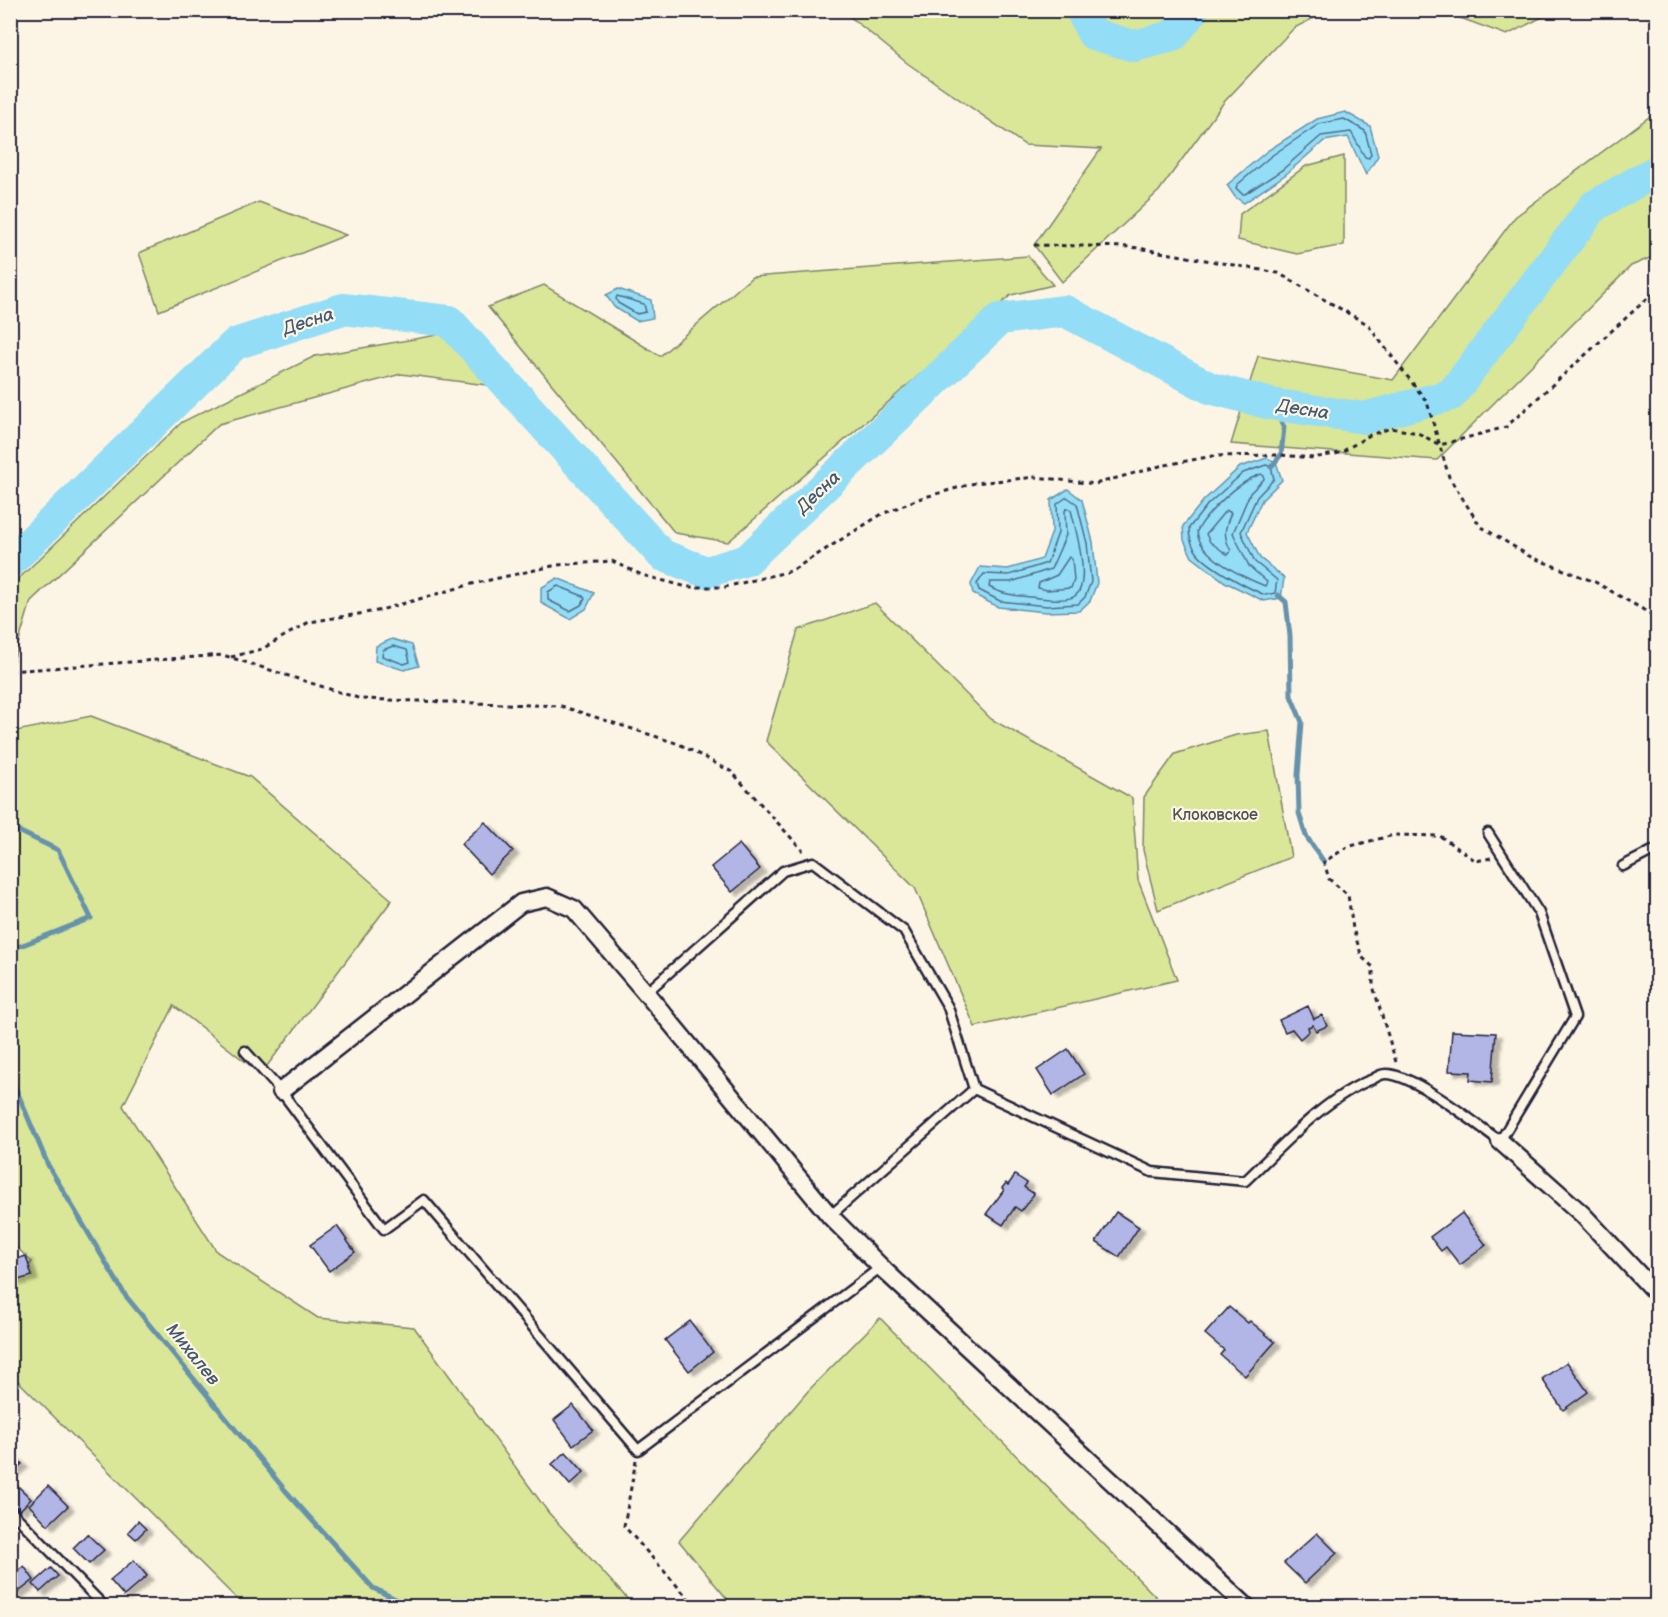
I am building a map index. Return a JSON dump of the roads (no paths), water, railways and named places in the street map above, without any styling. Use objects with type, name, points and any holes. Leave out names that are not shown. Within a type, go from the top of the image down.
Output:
[{"type":"street","points":[[281,1091],[521,903],[547,897],[574,909],[830,1216],[881,1268],[1246,1606]]},
{"type":"street","points":[[1500,1141],[1582,1214],[1658,1295]]},
{"type":"lane","points":[[646,993],[783,871],[813,862],[904,931],[948,1007],[974,1089],[1152,1172],[1245,1181],[1332,1101],[1362,1083],[1385,1074],[1405,1080],[1441,1099],[1500,1141],[1575,1017],[1539,913],[1488,833]]},
{"type":"lane","points":[[1623,866],[1658,848]]},
{"type":"lane","points":[[245,1051],[281,1091],[384,1229],[424,1200],[638,1450],[881,1268]]},
{"type":"lane","points":[[830,1216],[974,1089]]},
{"type":"lane","points":[[10,1510],[104,1606]]},
{"type":"water","points":[[1345,112],[1370,126],[1378,156],[1366,175],[1348,137],[1324,141],[1285,175],[1244,203],[1235,197],[1227,185],[1267,151],[1317,119]]},
{"type":"water","points":[[618,289],[651,300],[653,318],[637,321],[614,307],[606,295]]},
{"type":"water","points":[[1267,458],[1276,462],[1282,480],[1262,500],[1247,532],[1260,558],[1284,578],[1281,598],[1264,601],[1225,582],[1192,557],[1184,540],[1183,526],[1204,500],[1240,467]]},
{"type":"water","points":[[1068,489],[1082,500],[1093,542],[1097,583],[1090,601],[1079,611],[1046,612],[998,607],[973,594],[971,584],[980,567],[1008,569],[1042,559],[1052,532],[1051,500]]},
{"type":"water","points":[[557,578],[594,593],[586,609],[570,619],[541,603],[541,588]]},
{"type":"water","points":[[392,639],[412,645],[419,666],[404,670],[375,661],[376,646]]},
{"type":"waterway","name":"Десна","points":[[1081,10],[1093,34],[1134,46],[1173,36],[1193,10]]},
{"type":"waterway","name":"Десна","points":[[10,562],[235,344],[343,309],[449,321],[662,555],[706,572],[747,560],[1000,319],[1065,311],[1210,388],[1271,404],[1364,418],[1451,395],[1594,206],[1658,170]]},
{"type":"waterway","points":[[1271,404],[1284,427],[1281,455],[1271,467]]},
{"type":"waterway","points":[[1278,595],[1286,602],[1290,636],[1291,696],[1302,722],[1298,775],[1299,813],[1306,836],[1324,862]]},
{"type":"waterway","name":"Михалев","points":[[10,827],[58,850],[91,918],[10,950]]},
{"type":"waterway","name":"Михалев","points":[[10,1075],[48,1165],[125,1295],[285,1490],[373,1588],[410,1606]]},
{"type":"park label","name":"Клоковское","points":[[1215,814]]}]
